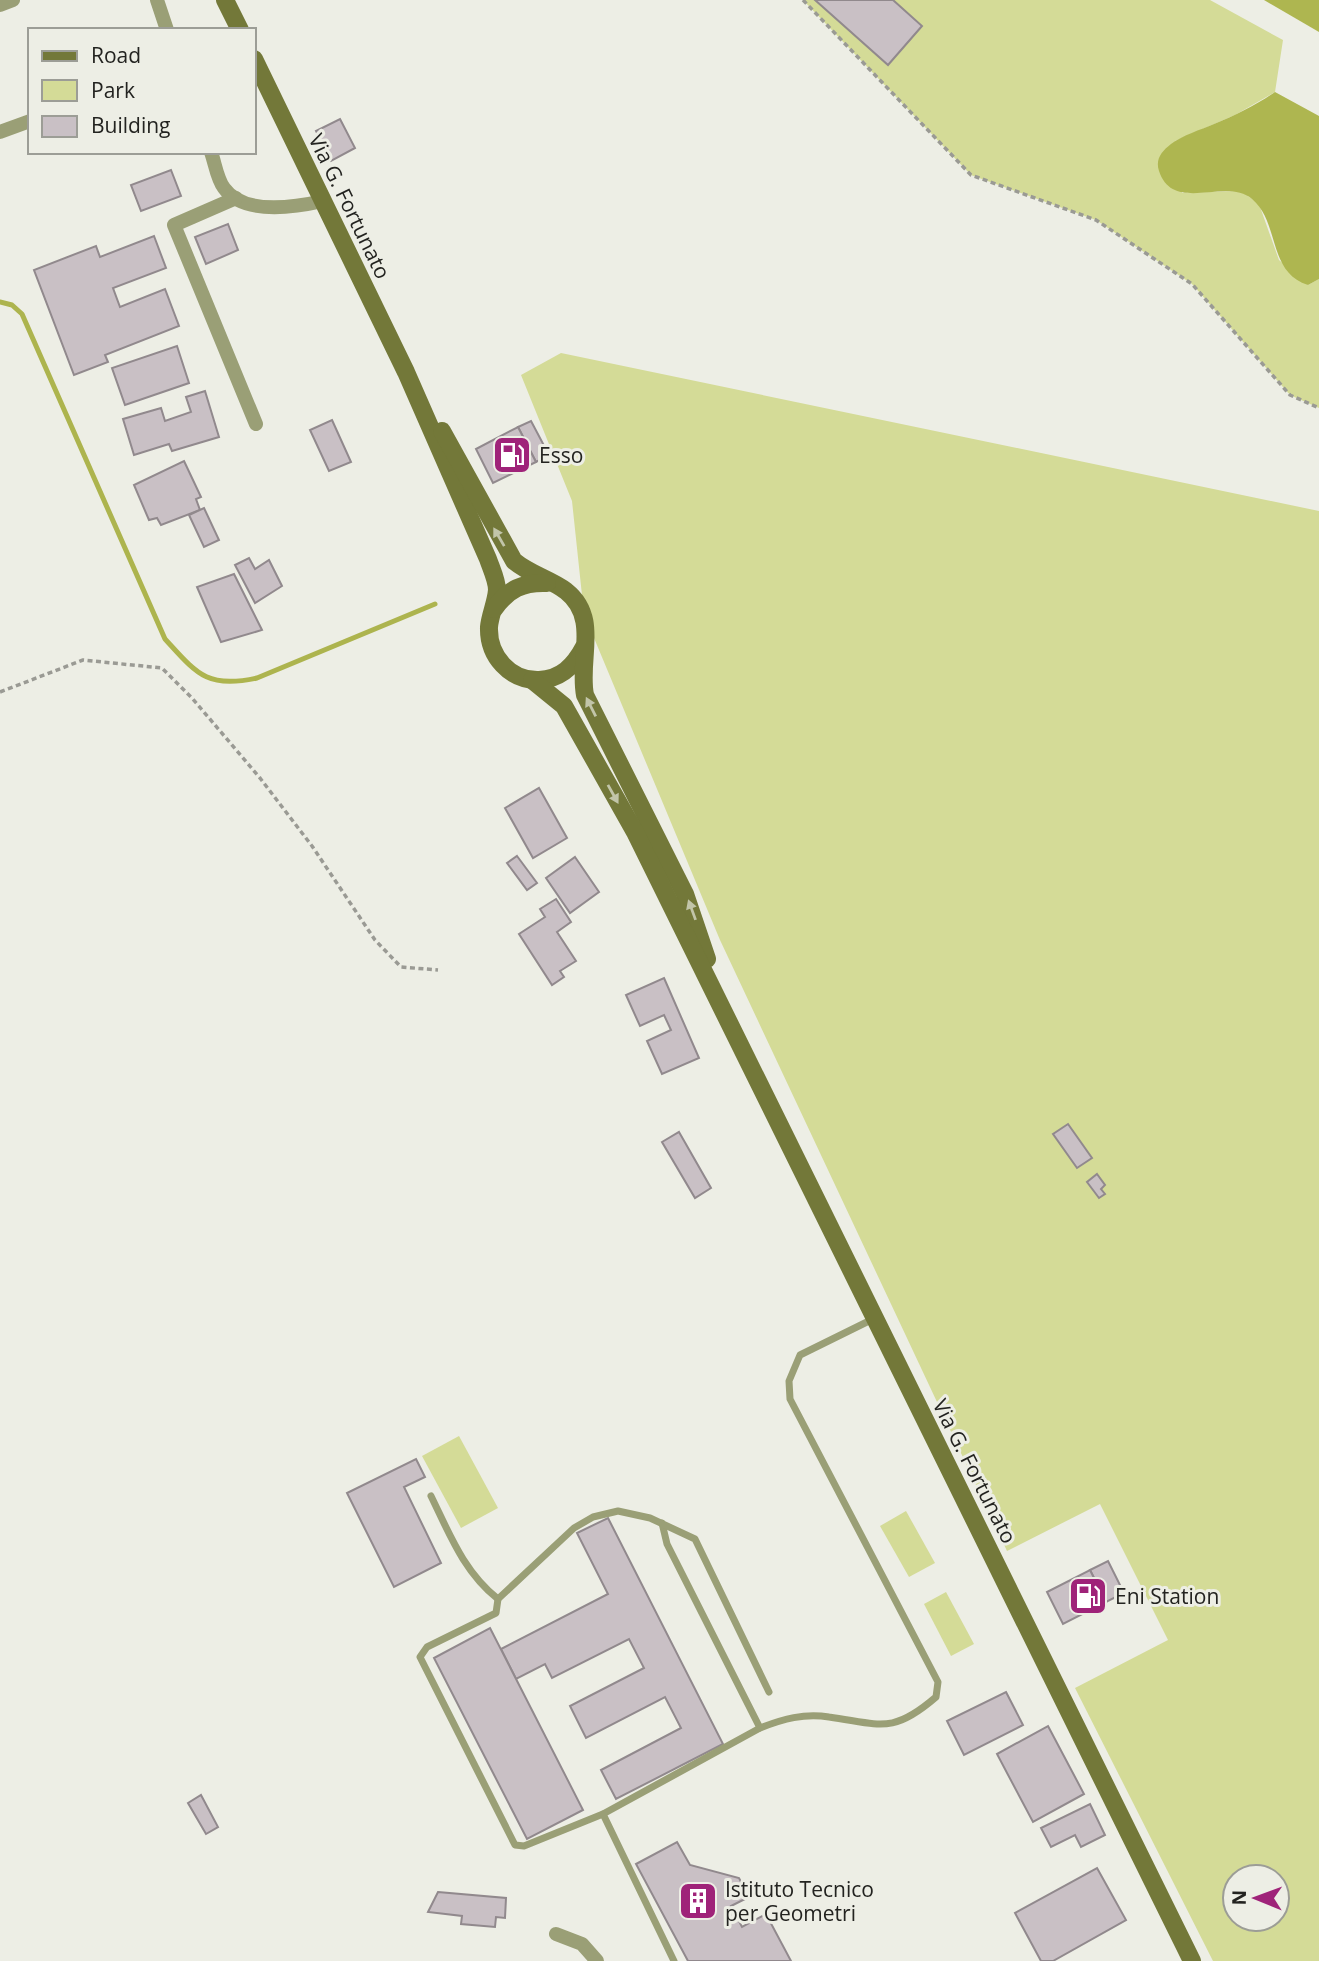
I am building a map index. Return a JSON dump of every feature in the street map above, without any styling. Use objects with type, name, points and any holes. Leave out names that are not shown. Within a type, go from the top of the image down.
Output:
[{"type":"main road","points":[[225,0],[239,28]]},
{"type":"main road","name":"Via G. Fortunato","points":[[256,63],[406,372]]},
{"type":"main road","points":[[406,372],[453,449],[514,561],[529,574],[563,589],[580,607],[587,630],[582,681],[585,695],[685,894],[719,999]]},
{"type":"main road","points":[[406,372],[488,559],[497,587],[489,640],[494,655],[504,667],[517,676],[532,680],[549,679],[564,673],[577,662],[584,647]]},
{"type":"main road","points":[[494,609],[503,596],[516,587],[531,582],[547,583]]},
{"type":"main road","points":[[532,680],[564,706],[635,832],[719,999]]},
{"type":"main road","name":"Via G. Fortunato","points":[[719,999],[873,1318],[1192,1961]]},
{"type":"street","points":[[0,5],[13,0]]},
{"type":"street","points":[[157,0],[166,28]]},
{"type":"street","points":[[0,132],[28,122]]},
{"type":"street","points":[[212,154],[223,188],[236,198],[286,209],[323,201]]},
{"type":"street","points":[[236,198],[174,225],[256,424]]},
{"type":"street","points":[[556,1934],[582,1944],[597,1961]]},
{"type":"lane","points":[[769,1692],[695,1539],[662,1522],[618,1511],[593,1517],[574,1528],[498,1599],[496,1613],[427,1647],[420,1657],[515,1845],[524,1846],[603,1814],[760,1728],[785,1718],[830,1717],[873,1726],[896,1723],[920,1711],[936,1697],[938,1682],[790,1399],[789,1381],[800,1355],[873,1318]]},
{"type":"lane","points":[[431,1496],[465,1566],[478,1584],[498,1599]]},
{"type":"lane","points":[[662,1522],[667,1544],[760,1728]]},
{"type":"lane","points":[[603,1814],[674,1961]]},
{"type":"path","points":[[803,0],[971,175],[1096,220],[1192,284],[1290,395],[1319,408]]},
{"type":"path","points":[[0,692],[83,660],[162,668],[192,698],[260,778],[312,846],[375,940],[401,967],[438,970]]},
{"type":"green space","points":[[803,0],[1210,0],[1283,40],[1275,92],[1235,115],[1175,141],[1182,193],[1240,191],[1248,196],[1259,204],[1279,260],[1308,285],[1319,279],[1319,408],[1290,395],[1192,284],[1096,220],[971,175]]},
{"type":"green space","points":[[1264,0],[1319,0],[1319,32]]},
{"type":"green space","points":[[1275,92],[1319,116],[1319,279],[1308,285],[1295,279],[1286,269],[1267,220],[1252,199],[1241,193],[1228,191],[1188,193],[1176,190],[1166,184],[1158,167],[1162,152],[1176,141],[1238,113]]},
{"type":"green space","points":[[561,353],[1319,511],[1319,1961],[1213,1961],[1075,1688],[1168,1640],[1100,1504],[1007,1551],[720,940],[584,614],[572,501],[521,375]]},
{"type":"green space","points":[[459,1436],[498,1508],[461,1528],[422,1456]]},
{"type":"green space","points":[[906,1511],[935,1563],[909,1577],[880,1526]]},
{"type":"green space","points":[[946,1592],[974,1644],[951,1656],[924,1604]]},
{"type":"building","points":[[815,0],[893,0],[922,26],[888,65]]},
{"type":"building","points":[[340,119],[355,148],[331,161],[316,131]]},
{"type":"building","points":[[171,170],[181,196],[141,211],[131,185]]},
{"type":"building","points":[[228,224],[238,250],[206,264],[195,237]]},
{"type":"building","points":[[154,236],[166,268],[113,288],[120,307],[165,289],[179,326],[105,355],[108,362],[74,375],[34,270],[96,246],[100,257]]},
{"type":"building","points":[[177,346],[189,383],[125,405],[112,368]]},
{"type":"building","points":[[205,391],[219,437],[172,451],[169,444],[134,455],[123,419],[161,408],[165,421],[191,412],[186,397]]},
{"type":"building","points":[[332,420],[351,462],[329,471],[310,430]]},
{"type":"building","points":[[531,421],[549,455],[536,462],[518,427]]},
{"type":"building","points":[[518,427],[536,462],[493,483],[476,449]]},
{"type":"building","points":[[184,461],[201,497],[196,499],[200,510],[161,525],[157,518],[149,520],[134,485]]},
{"type":"building","points":[[204,508],[219,540],[204,547],[189,515]]},
{"type":"building","points":[[249,558],[255,569],[269,560],[282,586],[255,603],[235,565]]},
{"type":"building","points":[[234,574],[262,630],[221,642],[197,587]]},
{"type":"building","points":[[539,788],[567,838],[533,858],[505,808]]},
{"type":"building","points":[[517,856],[537,883],[527,890],[507,863]]},
{"type":"building","points":[[575,857],[599,892],[570,913],[546,878]]},
{"type":"building","points":[[556,899],[571,922],[557,932],[576,961],[560,971],[564,977],[552,985],[519,934],[545,917],[540,909]]},
{"type":"building","points":[[664,978],[699,1058],[662,1074],[647,1041],[671,1030],[664,1015],[640,1026],[626,995]]},
{"type":"building","points":[[1068,1124],[1092,1158],[1077,1168],[1053,1134]]},
{"type":"building","points":[[679,1132],[711,1188],[695,1198],[662,1142]]},
{"type":"building","points":[[1097,1174],[1105,1185],[1101,1189],[1105,1194],[1099,1198],[1087,1182]]},
{"type":"building","points":[[416,1459],[425,1477],[404,1487],[441,1563],[394,1587],[347,1493]]},
{"type":"building","points":[[608,1518],[723,1744],[616,1799],[601,1770],[681,1728],[665,1697],[586,1738],[570,1706],[644,1668],[629,1639],[552,1678],[545,1664],[516,1679],[501,1649],[608,1594],[577,1533]]},
{"type":"building","points":[[1108,1561],[1124,1593],[1106,1602],[1090,1570]]},
{"type":"building","points":[[1090,1570],[1106,1602],[1063,1624],[1047,1592]]},
{"type":"building","points":[[490,1628],[583,1810],[527,1839],[434,1658]]},
{"type":"building","points":[[1006,1692],[1023,1725],[964,1755],[947,1721]]},
{"type":"building","points":[[1048,1726],[1084,1794],[1033,1822],[997,1754]]},
{"type":"building","points":[[201,1795],[218,1827],[206,1834],[188,1803]]},
{"type":"building","points":[[1090,1804],[1105,1835],[1081,1847],[1075,1835],[1051,1847],[1041,1828]]},
{"type":"building","name":"Istituto Tecnico per Geometri","points":[[677,1842],[690,1865],[739,1878],[749,1897],[731,1906],[742,1927],[766,1914],[791,1961],[688,1961],[636,1864]]},
{"type":"building","points":[[1097,1868],[1126,1920],[1053,1961],[1041,1961],[1015,1913]]},
{"type":"building","points":[[438,1892],[506,1898],[505,1918],[496,1917],[495,1927],[461,1924],[462,1916],[428,1912]]},
{"type":"waterway","points":[[0,302],[12,305],[22,314],[165,639],[195,670],[214,680],[240,681],[257,678],[435,604]]},
{"type":"place","name":"Esso","points":[[512,455]]},
{"type":"place","name":"Eni Station","points":[[1088,1596]]},
{"type":"place","name":"Istituto Tecnico per Geometri","points":[[698,1901]]}]
